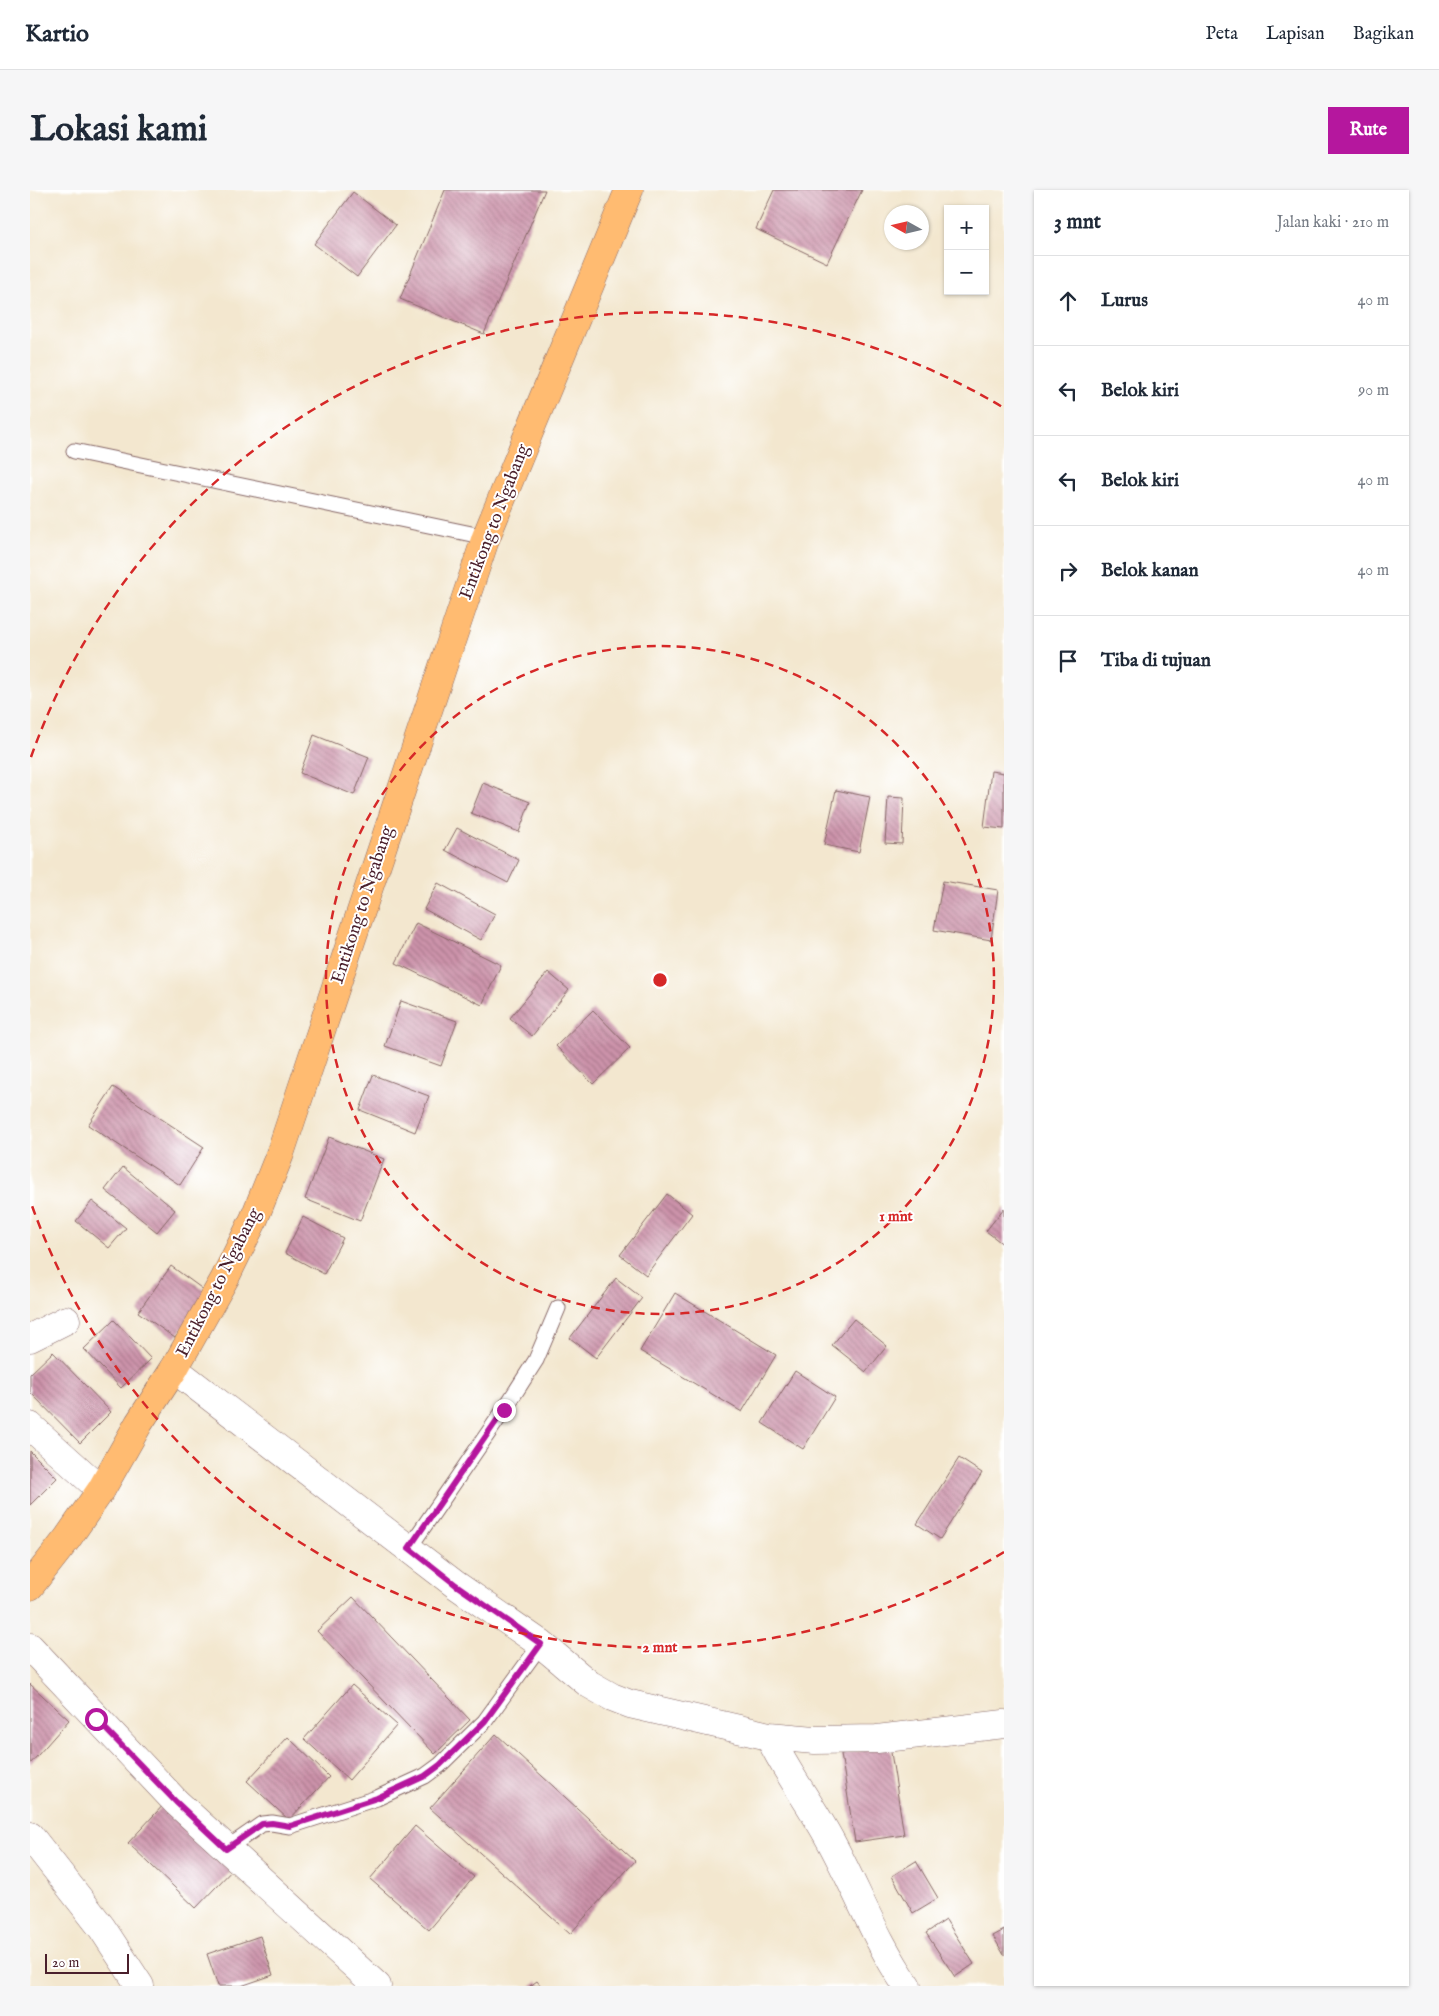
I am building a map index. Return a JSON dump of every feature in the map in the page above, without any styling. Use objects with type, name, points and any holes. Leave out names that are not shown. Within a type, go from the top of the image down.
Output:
[{"type":"highway","name":"Entikong to Ngabang","points":[[30,1586],[67,1539],[101,1490],[139,1423],[174,1369],[225,1278],[250,1227],[280,1154],[486,538],[629,190]]},
{"type":"street","points":[[30,1338],[66,1320]]},
{"type":"street","points":[[174,1369],[456,1585],[541,1644],[589,1684],[612,1697],[630,1704],[769,1736],[815,1740],[877,1739],[1004,1724]]},
{"type":"street","points":[[30,1426],[101,1490]]},
{"type":"street","points":[[30,1647],[115,1739],[226,1849],[377,1986]]},
{"type":"street","points":[[769,1736],[781,1761],[828,1837],[873,1928],[894,1967],[907,1986]]},
{"type":"street","points":[[30,1836],[102,1928],[140,1986]]},
{"type":"lane","points":[[74,450],[486,538]]},
{"type":"lane","points":[[409,1548],[536,1360],[558,1308]]},
{"type":"lane","points":[[226,1849],[262,1824],[272,1823],[290,1826],[377,1798],[425,1776],[440,1765],[485,1721],[541,1644]]},
{"type":"building","points":[[445,190],[545,190],[484,334],[400,299]]},
{"type":"building","points":[[774,190],[862,190],[827,263],[756,229]]},
{"type":"building","points":[[353,192],[396,225],[357,277],[314,244]]},
{"type":"building","points":[[314,735],[369,757],[354,795],[300,773]]},
{"type":"building","points":[[991,771],[1004,773],[1004,829],[984,827]]},
{"type":"building","points":[[483,783],[530,802],[519,832],[471,813]]},
{"type":"building","points":[[836,790],[870,797],[859,852],[824,845]]},
{"type":"building","points":[[888,797],[904,798],[902,844],[885,843]]},
{"type":"building","points":[[457,828],[519,860],[508,883],[445,850]]},
{"type":"building","points":[[943,881],[998,890],[991,940],[934,930]]},
{"type":"building","points":[[438,883],[495,914],[481,940],[424,909]]},
{"type":"building","points":[[416,923],[501,965],[482,1005],[396,963]]},
{"type":"building","points":[[548,972],[569,990],[532,1036],[510,1018]]},
{"type":"building","points":[[401,1001],[457,1021],[441,1066],[385,1046]]},
{"type":"building","points":[[593,1010],[630,1048],[593,1084],[556,1046]]},
{"type":"building","points":[[373,1075],[429,1096],[415,1132],[360,1110]]},
{"type":"building","points":[[113,1087],[204,1147],[180,1185],[88,1125]]},
{"type":"building","points":[[329,1137],[384,1159],[360,1221],[305,1199]]},
{"type":"building","points":[[123,1167],[175,1210],[157,1232],[105,1190]]},
{"type":"building","points":[[667,1194],[692,1214],[646,1275],[620,1255]]},
{"type":"building","points":[[92,1201],[126,1228],[109,1248],[76,1221]]},
{"type":"building","points":[[1004,1208],[1004,1245],[986,1231]]},
{"type":"building","points":[[303,1217],[343,1238],[324,1274],[285,1253]]},
{"type":"building","points":[[171,1266],[208,1293],[175,1338],[138,1312]]},
{"type":"building","points":[[616,1278],[642,1298],[596,1358],[570,1338]]},
{"type":"building","points":[[675,1293],[776,1355],[742,1412],[640,1351]]},
{"type":"building","points":[[854,1319],[887,1346],[866,1372],[832,1345]]},
{"type":"building","points":[[114,1320],[151,1359],[121,1388],[84,1349]]},
{"type":"building","points":[[53,1352],[111,1412],[80,1443],[30,1392],[30,1374]]},
{"type":"building","points":[[795,1371],[835,1397],[803,1449],[762,1423]]},
{"type":"building","points":[[30,1451],[57,1478],[30,1505]]},
{"type":"building","points":[[959,1458],[982,1473],[940,1539],[917,1524]]},
{"type":"building","points":[[353,1597],[470,1720],[435,1754],[317,1631]]},
{"type":"building","points":[[30,1684],[69,1720],[30,1764]]},
{"type":"building","points":[[352,1685],[397,1725],[349,1780],[304,1739]]},
{"type":"building","points":[[496,1734],[635,1861],[570,1934],[430,1808]]},
{"type":"building","points":[[288,1737],[329,1777],[289,1820],[247,1781]]},
{"type":"building","points":[[890,1746],[904,1835],[855,1842],[841,1754]]},
{"type":"building","points":[[167,1801],[236,1866],[196,1908],[128,1843]]},
{"type":"building","points":[[415,1826],[474,1877],[429,1930],[370,1879]]},
{"type":"building","points":[[916,1861],[938,1898],[913,1913],[892,1876]]},
{"type":"building","points":[[946,1920],[974,1964],[955,1977],[926,1933]]},
{"type":"building","points":[[1004,1930],[1004,1955],[993,1936]]},
{"type":"building","points":[[260,1936],[273,1975],[241,1986],[218,1986],[207,1954]]},
{"type":"building","points":[[537,1981],[541,1986],[530,1986]]},
{"type":"route","points":[[96,1719],[136,1758],[176,1802],[226,1849],[262,1824],[272,1823],[290,1826],[357,1806],[405,1786],[425,1776],[440,1765],[485,1721],[541,1644],[456,1585],[409,1548],[504,1410]]}]
